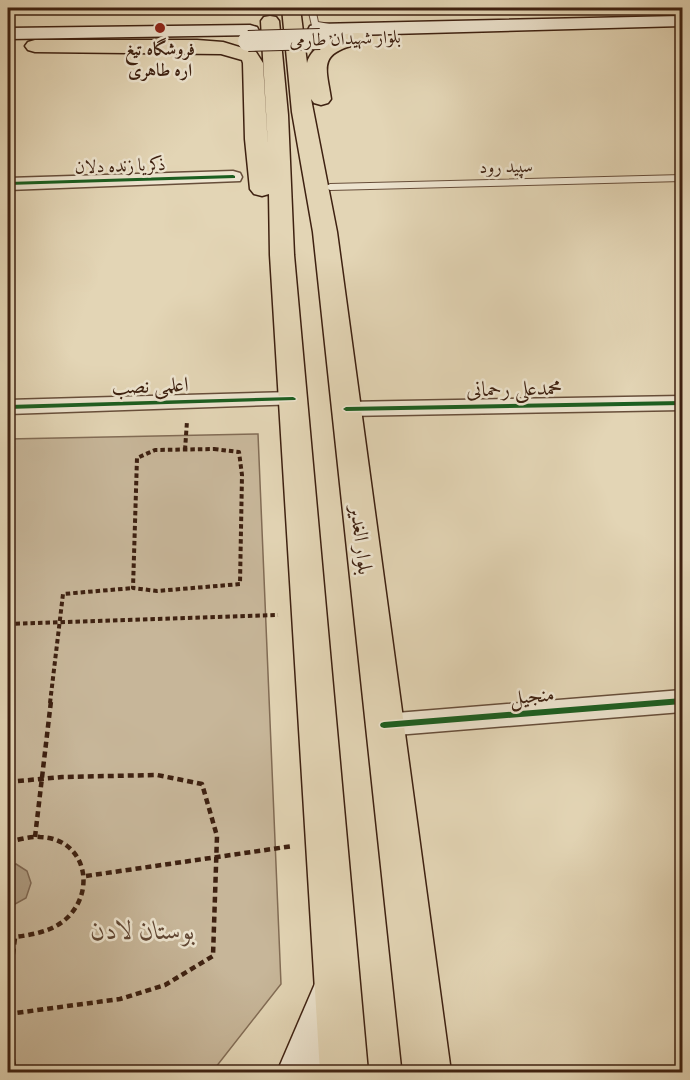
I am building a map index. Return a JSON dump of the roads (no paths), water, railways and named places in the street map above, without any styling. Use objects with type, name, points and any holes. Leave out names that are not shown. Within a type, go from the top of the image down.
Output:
[{"type":"main road","points":[[269,8],[278,115],[282,255],[344,1072]]},
{"type":"main road","name":"بلوار الغدیر","points":[[291,8],[302,112],[325,232],[427,1072]]},
{"type":"main road","name":"بلوار شهیدان طارمی","points":[[8,46],[682,21]]},
{"type":"main road","name":"بلوار شهیدان طارمی","points":[[352,33],[682,30]]},
{"type":"main road","name":"بلوار شهیدان طارمی","points":[[8,34],[229,31],[249,36]]},
{"type":"main road","points":[[325,232],[331,164],[316,66],[318,57],[324,51],[352,33]]},
{"type":"main road","points":[[35,46],[197,46],[223,48],[249,56],[253,63],[256,139],[262,187],[282,255]]},
{"type":"main road","points":[[301,1072],[314,1046],[336,982]]},
{"type":"street","name":"ذکریا زنده دلان","points":[[8,184],[233,177]]},
{"type":"street","name":"اعلمی نصب","points":[[8,407],[293,399]]},
{"type":"street","name":"محمدعلی رحمانی","points":[[346,409],[682,403]]},
{"type":"street","name":"منجیل","points":[[384,725],[682,701]]},
{"type":"lane","points":[[312,8],[315,24],[352,33]]},
{"type":"lane","name":"سپید رود","points":[[330,187],[682,178]]},
{"type":"place","name":"فروشگاه تیغ اره طاهری","points":[[160,28]]},
{"type":"park label","name":"بوستان لادن","points":[[143,929]]}]
